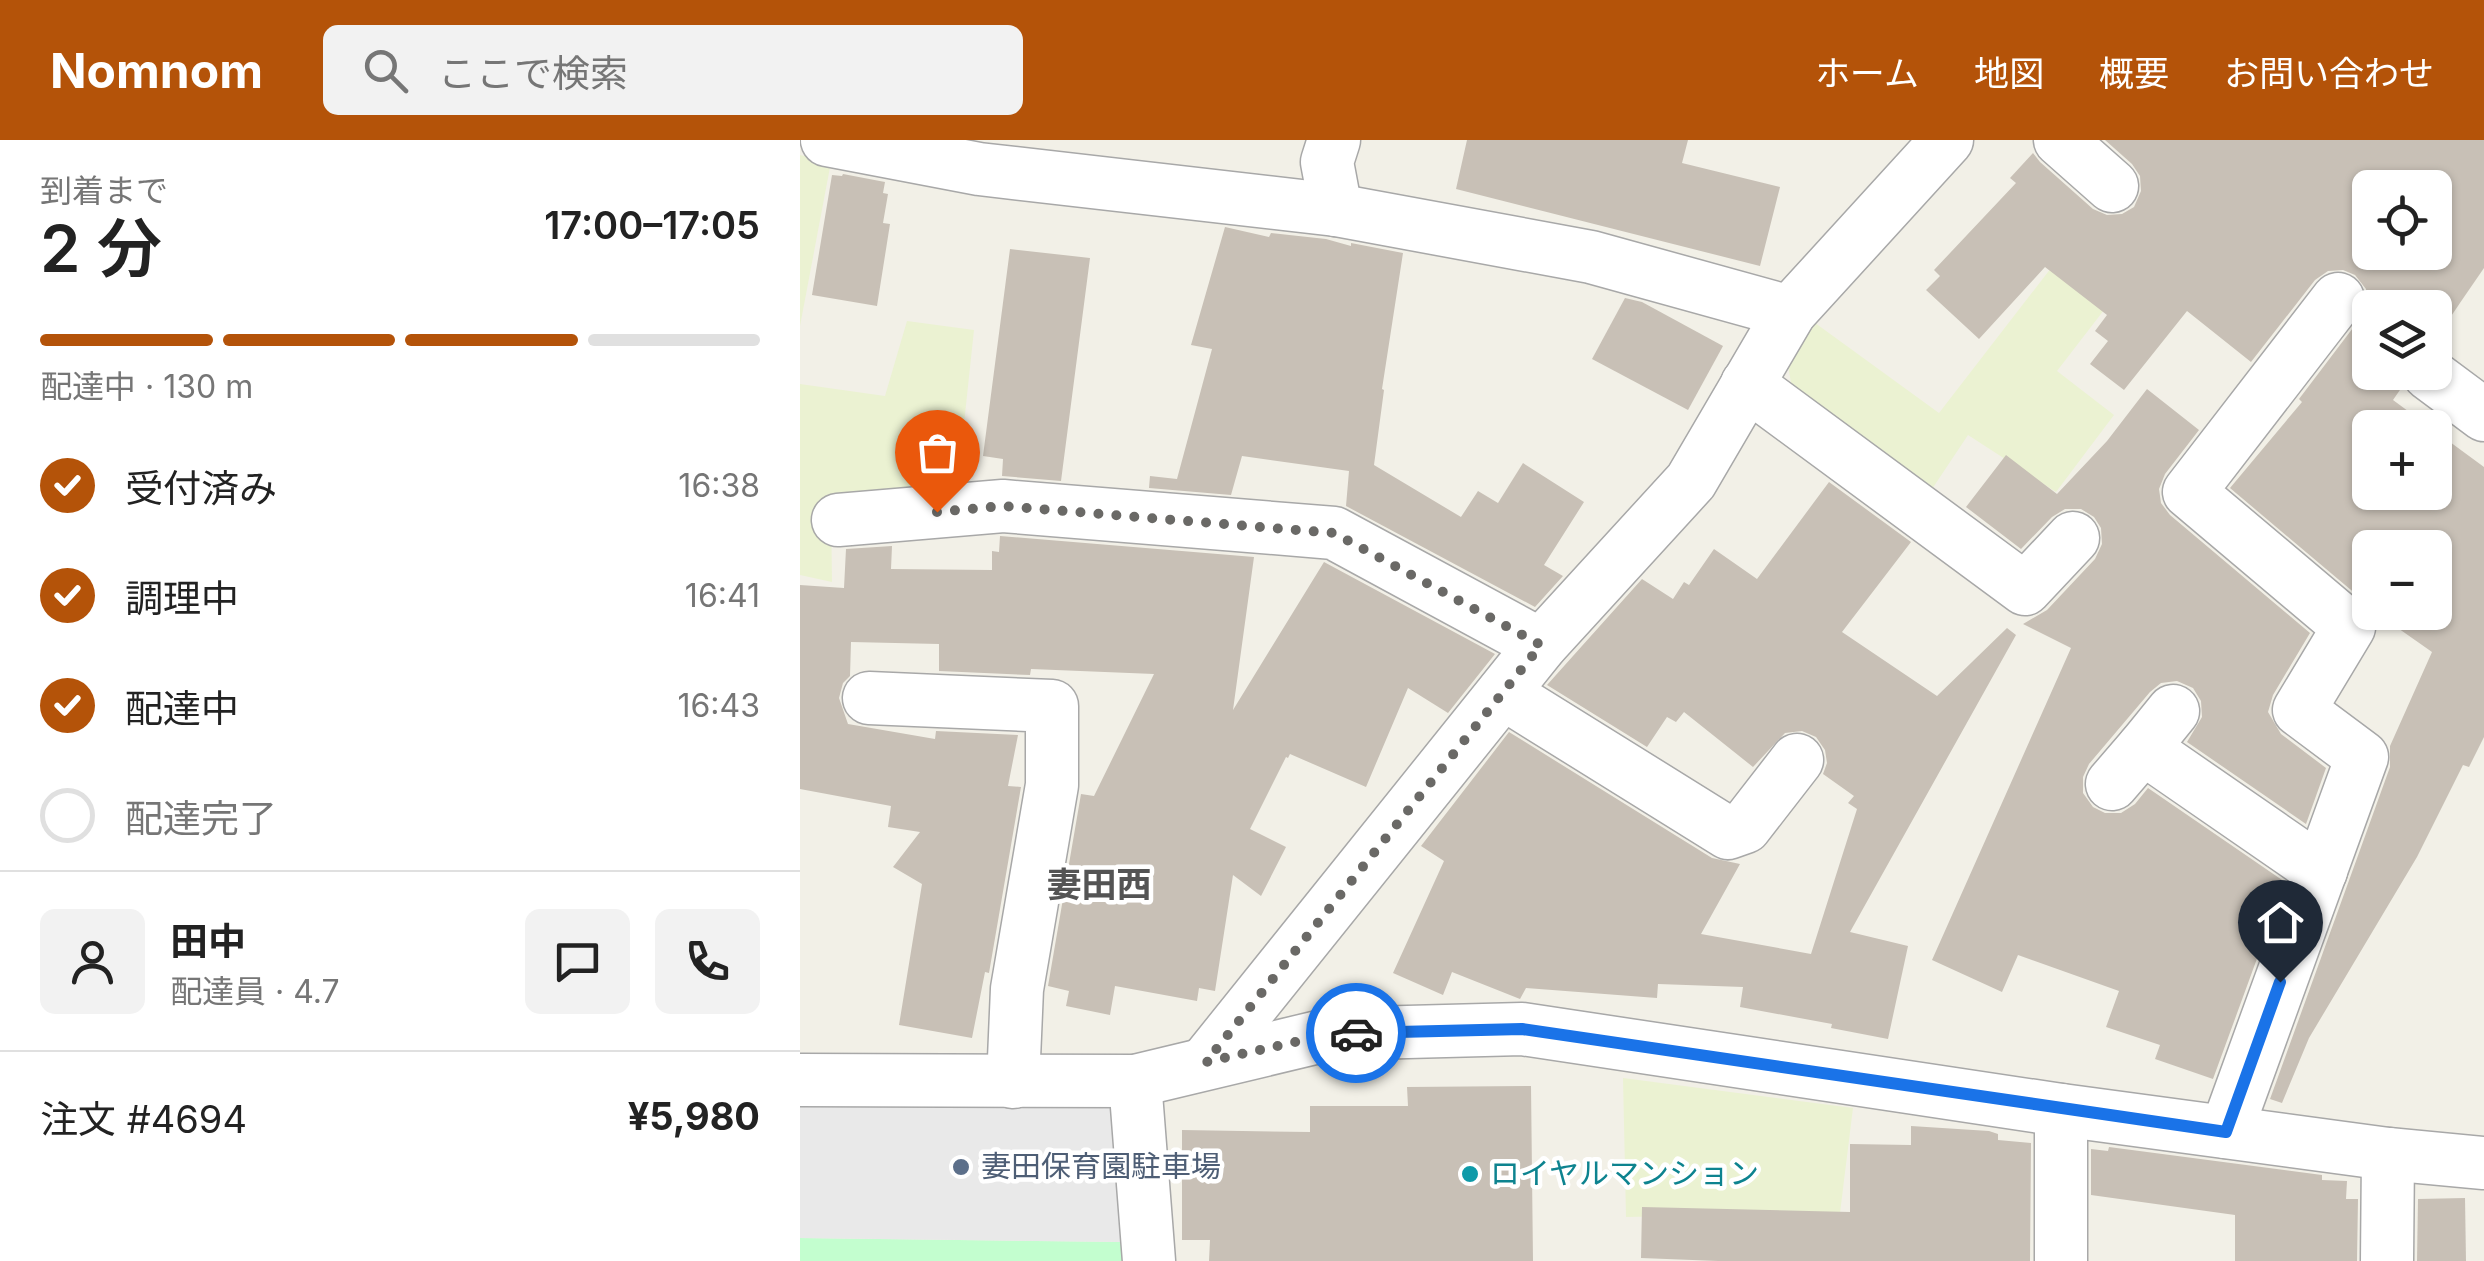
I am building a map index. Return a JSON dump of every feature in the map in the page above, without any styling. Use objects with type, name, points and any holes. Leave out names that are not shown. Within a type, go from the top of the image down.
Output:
[{"type":"street","points":[[827,140],[979,170],[1108,163],[1590,257],[1790,312]]},
{"type":"street","points":[[1334,140],[1327,162],[1336,210]]},
{"type":"street","points":[[1206,1062],[1541,645],[1692,481],[1790,312],[1947,140]]},
{"type":"street","points":[[2060,140],[2112,186]]},
{"type":"street","points":[[2226,1132],[2362,757],[2299,710],[2349,627],[2188,492],[2338,299]]},
{"type":"street","points":[[1747,384],[2026,589],[2073,538]]},
{"type":"street","points":[[2450,390],[2484,415]]},
{"type":"street","points":[[838,520],[1003,506],[1285,550],[1334,533],[1541,645]]},
{"type":"street","points":[[1503,694],[1728,833],[1746,827],[1797,760]]},
{"type":"street","points":[[869,698],[1052,706],[1052,785],[1017,989],[1012,1082]]},
{"type":"street","points":[[2142,748],[2321,870]]},
{"type":"street","points":[[800,1080],[1135,1081],[1331,1034],[1522,1029],[2062,1110],[2388,1154],[2484,1163]]},
{"type":"street","points":[[1135,1081],[1148,1261]]},
{"type":"street","points":[[2060,1261],[2062,1110]]},
{"type":"street","points":[[2387,1261],[2388,1154]]},
{"type":"green space","points":[[800,155],[831,162],[800,326]]},
{"type":"green space","points":[[2058,259],[2114,297],[2057,371],[2114,415],[2056,492],[1968,435],[1928,495],[1792,389],[1786,353],[1811,320],[1939,413]]},
{"type":"green space","points":[[907,321],[974,330],[957,489],[831,508],[832,582],[800,575],[800,384],[885,396]]},
{"type":"green space","points":[[1623,1078],[1853,1108],[1840,1213],[1626,1217]]},
{"type":"green space","points":[[800,1238],[1123,1242],[1124,1261],[800,1261]]},
{"type":"shaded area","name":"妻田保育園駐車場","points":[[800,1100],[1101,1102],[1116,1113],[1123,1242],[800,1238]]},
{"type":"building","points":[[1467,140],[1688,140],[1682,163],[1780,187],[1760,266],[1456,189]]},
{"type":"building","points":[[2105,140],[2484,140],[2484,268],[2452,315],[2452,290],[2366,290],[2355,275],[2343,270],[2328,271],[2315,280],[2251,362],[2187,311],[2124,390],[2090,364],[2108,341],[2095,331],[2107,315],[2045,267],[1979,339],[1926,290],[1940,276],[1934,270],[2016,183],[2010,178],[2033,153],[2093,209],[2107,215],[2122,214],[2134,207],[2141,191],[2140,176]]},
{"type":"building","points":[[832,175],[885,182],[883,193],[888,194],[883,223],[890,224],[877,306],[812,295]]},
{"type":"building","points":[[1225,227],[1269,237],[1271,233],[1326,239],[1403,253],[1374,465],[1461,517],[1478,491],[1498,503],[1523,463],[1584,502],[1544,565],[1563,576],[1535,607],[1346,506],[1349,471],[1242,456],[1231,495],[1149,488],[1150,476],[1177,479],[1212,349],[1191,345]]},
{"type":"building","points":[[1010,249],[1090,258],[1061,481],[1002,476],[1003,459],[983,456]]},
{"type":"building","points":[[1625,298],[1642,302],[1723,346],[1688,410],[1592,359]]},
{"type":"building","points":[[2352,329],[2352,390],[2400,390],[2393,400],[2407,410],[2352,410],[2352,510],[2452,510],[2452,443],[2484,467],[2484,737],[2469,767],[2463,765],[2417,857],[2309,1038],[2282,1103],[2270,1099],[2390,767],[2390,746],[2432,652],[2401,630],[2452,630],[2452,530],[2352,530],[2352,591],[2230,488],[2302,402],[2299,399]]},
{"type":"building","points":[[2147,389],[2199,430],[2165,474],[2159,489],[2161,503],[2170,515],[2310,633],[2273,695],[2268,712],[2281,734],[2326,768],[2306,824],[2187,742],[2202,717],[2201,701],[2193,688],[2177,681],[2161,683],[2150,692],[2089,764],[2083,777],[2083,793],[2093,807],[2105,813],[2121,813],[2148,788],[2285,882],[2213,1079],[2155,1059],[2160,1045],[2106,1027],[2119,991],[2018,955],[2002,992],[1932,960],[2071,648],[2023,624],[2047,610],[2095,559],[2102,544],[2101,528],[2094,517],[2081,509],[2065,509],[2052,517],[2021,549],[1966,507],[2006,455],[2057,494],[2107,441]]},
{"type":"building","points":[[1829,482],[1911,542],[1842,632],[1937,696],[2007,628],[2016,635],[1850,932],[1908,946],[1888,1039],[1740,1007],[1743,987],[1658,984],[1657,998],[1526,988],[1520,999],[1452,972],[1443,995],[1393,973],[1444,861],[1421,846],[1509,732],[1712,858],[1740,864],[1701,934],[1811,954],[1857,809],[1848,803],[1854,796],[1823,774],[1827,763],[1825,750],[1816,737],[1802,731],[1785,733],[1753,767],[1684,712],[1676,722],[1667,717],[1647,747],[1547,685],[1642,579],[1673,599],[1684,582],[1689,585],[1714,549],[1757,579]]},
{"type":"building","points":[[1000,536],[1254,557],[1233,710],[1324,562],[1495,654],[1448,713],[1408,688],[1366,787],[1290,754],[1286,757],[1250,829],[1286,847],[1261,896],[1233,875],[1215,991],[1199,988],[1197,1001],[1115,986],[1110,1015],[1066,1006],[1069,991],[1048,986],[1081,794],[1094,796],[1154,674],[1031,669],[1030,675],[939,671],[939,644],[851,642],[850,676],[843,683],[839,698],[848,724],[935,739],[936,731],[1018,735],[1008,786],[1021,787],[989,973],[985,972],[972,1038],[899,1025],[922,884],[893,867],[920,832],[888,827],[891,806],[800,789],[800,585],[844,588],[846,549],[892,546],[891,569],[992,570],[992,551],[999,552]]},
{"type":"building","points":[[1531,1086],[1533,1261],[1209,1261],[1210,1240],[1182,1240],[1182,1130],[1310,1132],[1310,1106],[1408,1106],[1407,1087]]},
{"type":"building","points":[[1911,1126],[1989,1131],[1998,1134],[1998,1140],[2031,1143],[2030,1261],[1641,1258],[1642,1207],[1850,1212],[1850,1144],[1911,1145]]},
{"type":"building","points":[[2109,1147],[2347,1181],[2346,1199],[2358,1199],[2357,1261],[2235,1261],[2235,1215],[2091,1195],[2091,1149],[2108,1151]]},
{"type":"building","points":[[2465,1198],[2466,1261],[2417,1261],[2418,1199]]},
{"type":"way so far","points":[[937,512],[1003,506],[1334,533],[1541,645],[1206,1062],[1331,1034],[1356,1033]]},
{"type":"place","name":"妻田保育園駐車場","points":[[961,1167]]},
{"type":"place","name":"ロイヤルマンション","points":[[1470,1174]]},
{"type":"district","name":"妻田西","points":[[1099,885]]},
{"type":"route","points":[[1356,1033],[1522,1029],[2226,1132],[2280,982]]}]
